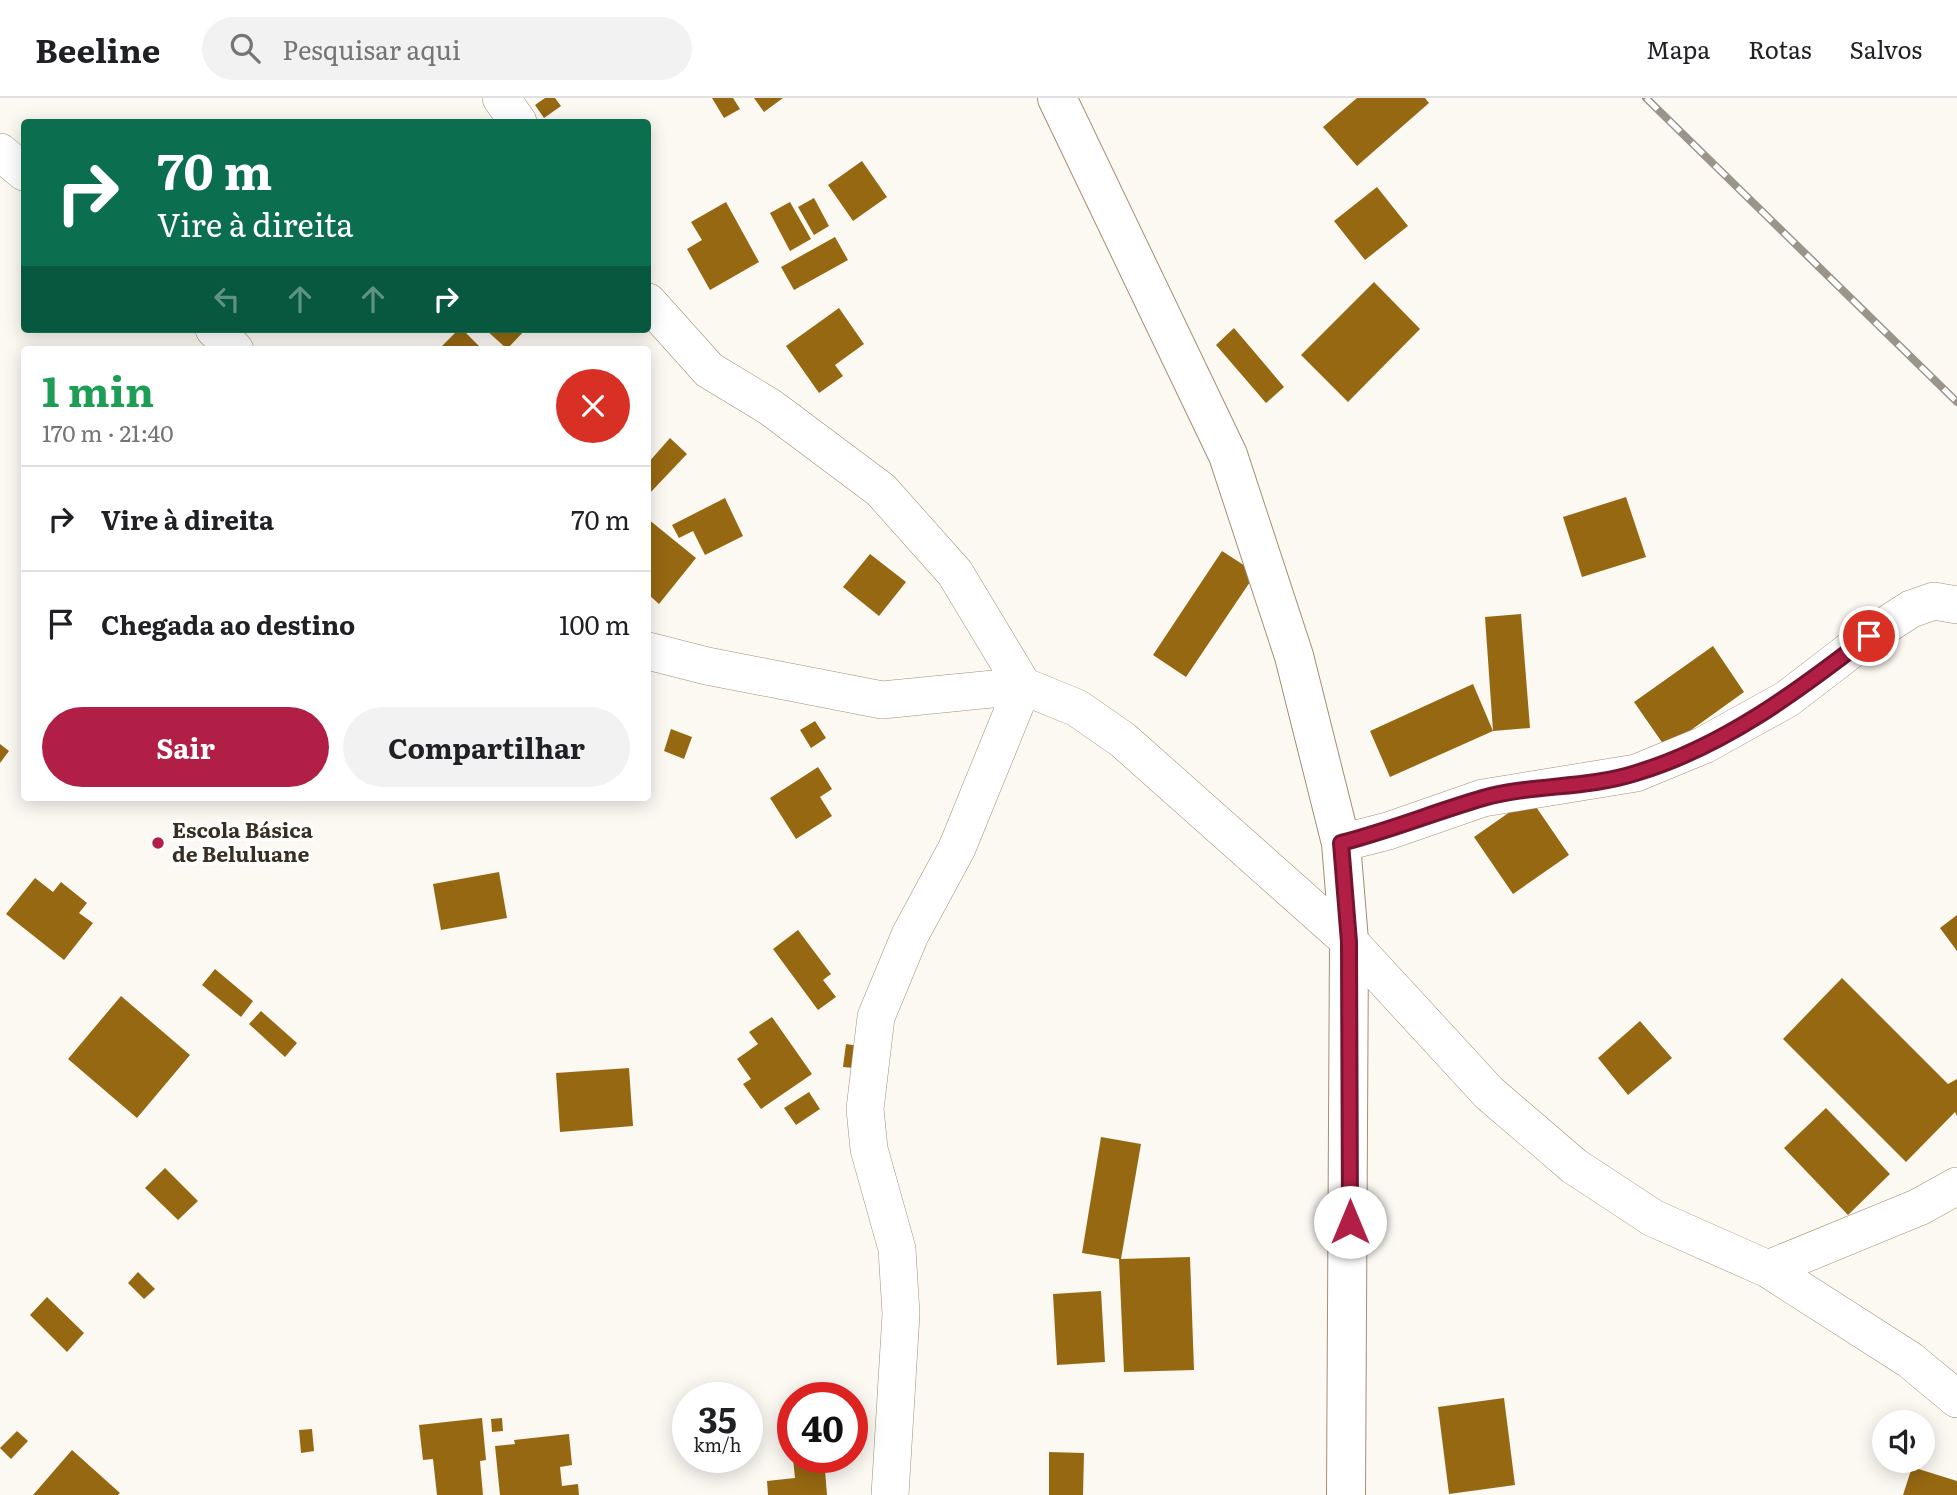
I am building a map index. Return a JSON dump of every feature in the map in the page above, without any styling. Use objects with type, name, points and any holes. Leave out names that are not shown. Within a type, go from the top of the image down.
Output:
[{"type":"street","points":[[501,98],[516,119]]},
{"type":"street","points":[[1057,98],[1228,454],[1294,656],[1341,843],[1349,942],[1346,1495]]},
{"type":"street","points":[[0,152],[21,170]]},
{"type":"street","points":[[651,305],[709,370],[770,407],[881,490],[955,573],[1023,687]]},
{"type":"street","points":[[218,333],[231,346]]},
{"type":"street","points":[[1341,843],[1388,831],[1483,798],[1636,773],[1704,745],[1787,699],[1869,636],[1911,610],[1934,601],[1957,605]]},
{"type":"street","points":[[651,652],[707,666],[882,699],[1023,687],[1077,708],[1122,740],[1349,942],[1489,1093],[1574,1166],[1653,1218],[1768,1269],[1910,1360],[1957,1399]]},
{"type":"street","points":[[890,1495],[901,1314],[897,1249],[869,1149],[864,1109],[876,1017],[910,935],[957,848],[1023,687]]},
{"type":"street","points":[[1768,1269],[1919,1207],[1957,1186]]},
{"type":"building","points":[[545,98],[555,98],[561,106],[544,118],[535,105]]},
{"type":"building","points":[[712,98],[733,98],[740,109],[724,118]]},
{"type":"building","points":[[754,98],[783,98],[764,112]]},
{"type":"building","points":[[1357,98],[1425,98],[1429,103],[1357,166],[1323,127]]},
{"type":"building","points":[[862,161],[887,197],[853,221],[828,185]]},
{"type":"building","points":[[1377,187],[1408,226],[1365,260],[1334,221]]},
{"type":"building","points":[[814,198],[829,226],[814,235],[798,207]]},
{"type":"building","points":[[726,202],[759,262],[710,290],[687,249],[702,240],[691,222]]},
{"type":"building","points":[[790,202],[811,239],[790,251],[770,213]]},
{"type":"building","points":[[835,237],[848,260],[794,290],[781,267]]},
{"type":"building","points":[[1374,282],[1420,329],[1348,402],[1301,355]]},
{"type":"building","points":[[839,308],[864,344],[835,365],[843,376],[819,393],[786,346]]},
{"type":"building","points":[[1234,328],[1284,387],[1266,403],[1216,345]]},
{"type":"building","points":[[455,333],[466,333],[479,346],[442,346]]},
{"type":"building","points":[[489,333],[522,333],[510,346],[504,346]]},
{"type":"building","points":[[670,438],[687,454],[651,492],[651,460]]},
{"type":"building","points":[[1626,497],[1646,557],[1582,577],[1563,517]]},
{"type":"building","points":[[725,498],[743,536],[705,555],[693,531],[679,538],[672,525]]},
{"type":"building","points":[[651,521],[696,558],[659,604],[651,597]]},
{"type":"building","points":[[1222,551],[1256,573],[1186,677],[1153,655]]},
{"type":"building","points":[[870,554],[906,582],[879,616],[843,587]]},
{"type":"building","points":[[1521,614],[1530,728],[1493,731],[1485,617]]},
{"type":"building","points":[[1713,646],[1744,692],[1666,748],[1634,702]]},
{"type":"building","points":[[1473,684],[1493,731],[1390,777],[1370,731]]},
{"type":"building","points":[[815,721],[826,738],[811,748],[800,730]]},
{"type":"building","points":[[671,729],[692,737],[684,759],[664,751]]},
{"type":"building","points":[[0,744],[9,751],[0,763]]},
{"type":"building","points":[[818,767],[832,789],[820,797],[832,816],[796,839],[770,798]]},
{"type":"building","points":[[1530,798],[1569,855],[1513,894],[1474,837]]},
{"type":"building","points":[[499,872],[507,918],[441,930],[433,884]]},
{"type":"building","points":[[35,878],[53,892],[61,882],[87,903],[79,913],[93,923],[64,960],[6,914]]},
{"type":"building","points":[[1957,915],[1957,951],[1940,928]]},
{"type":"building","points":[[798,930],[831,974],[823,980],[836,997],[818,1010],[773,949]]},
{"type":"building","points":[[215,969],[253,1001],[241,1017],[202,985]]},
{"type":"building","points":[[1842,978],[1948,1084],[1957,1079],[1957,1116],[1955,1112],[1906,1162],[1783,1039]]},
{"type":"building","points":[[121,996],[190,1055],[137,1118],[68,1059]]},
{"type":"building","points":[[261,1011],[297,1043],[285,1057],[249,1024]]},
{"type":"building","points":[[772,1017],[812,1074],[761,1109],[743,1084],[751,1079],[737,1059],[758,1044],[749,1032]]},
{"type":"building","points":[[1640,1021],[1672,1058],[1628,1095],[1598,1058]]},
{"type":"building","points":[[846,1044],[866,1047],[864,1069],[843,1067]]},
{"type":"building","points":[[629,1068],[633,1126],[560,1132],[556,1073]]},
{"type":"building","points":[[809,1092],[820,1109],[796,1125],[784,1108]]},
{"type":"building","points":[[1826,1108],[1890,1174],[1848,1215],[1784,1148]]},
{"type":"building","points":[[1101,1137],[1141,1144],[1121,1259],[1190,1257],[1194,1370],[1124,1372],[1119,1259],[1082,1253]]},
{"type":"building","points":[[165,1168],[198,1201],[178,1220],[145,1188]]},
{"type":"building","points":[[138,1272],[155,1289],[144,1299],[128,1283]]},
{"type":"building","points":[[1101,1291],[1105,1362],[1057,1365],[1053,1294]]},
{"type":"building","points":[[47,1297],[84,1333],[67,1352],[30,1315]]},
{"type":"building","points":[[1504,1398],[1515,1485],[1449,1494],[1438,1407]]},
{"type":"building","points":[[482,1418],[486,1460],[480,1461],[483,1495],[437,1495],[433,1459],[423,1460],[419,1425]]},
{"type":"building","points":[[502,1418],[503,1431],[492,1432],[491,1419]]},
{"type":"building","points":[[312,1429],[314,1451],[301,1453],[299,1430]]},
{"type":"building","points":[[17,1431],[28,1441],[11,1459],[0,1448]]},
{"type":"building","points":[[569,1434],[572,1465],[560,1467],[562,1486],[578,1484],[579,1495],[500,1495],[495,1446],[515,1444],[514,1440]]},
{"type":"building","points":[[72,1450],[120,1493],[33,1495]]},
{"type":"building","points":[[1049,1452],[1084,1453],[1083,1495],[1049,1495]]},
{"type":"building","points":[[794,1473],[825,1473],[827,1495],[768,1495],[767,1481],[795,1478]]},
{"type":"building","points":[[1910,1473],[1931,1473],[1957,1481],[1957,1495],[1903,1495]]},
{"type":"railway","points":[[1646,98],[1957,402]]},
{"type":"place","name":"Escola Básica de Beluluane","points":[[158,843]]},
{"type":"route","points":[[1350,1222],[1349,942],[1341,843],[1388,831],[1483,798],[1521,790],[1596,782],[1636,773],[1704,745],[1787,699],[1869,636]]}]
